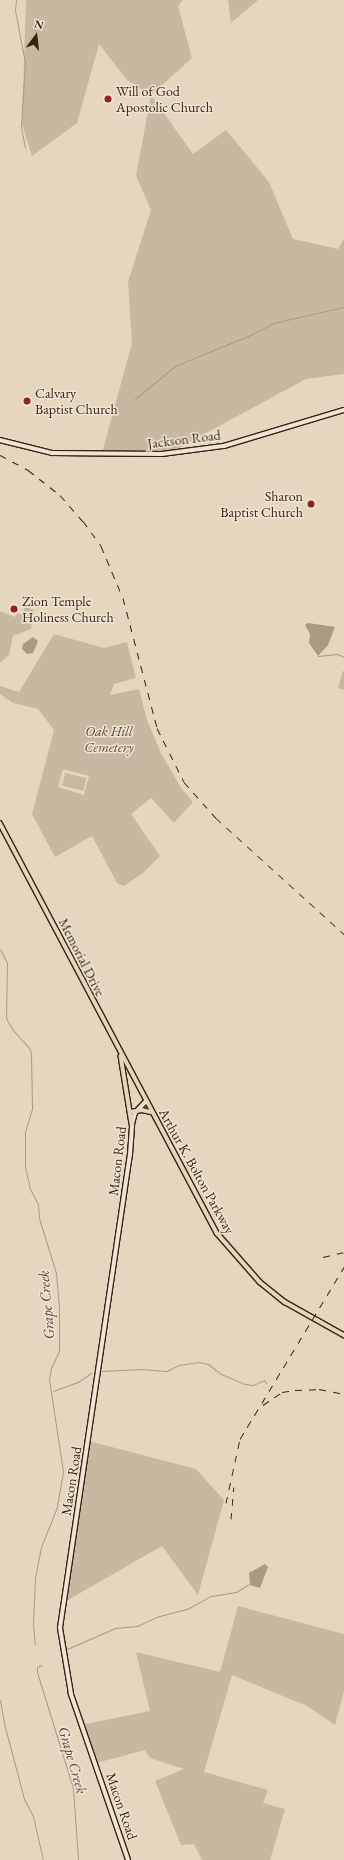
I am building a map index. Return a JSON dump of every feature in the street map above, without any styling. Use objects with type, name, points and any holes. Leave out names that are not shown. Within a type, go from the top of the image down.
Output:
[{"type":"main road","name":"Jackson Road","points":[[0,440],[22,446],[68,454],[143,455],[187,452],[224,446],[344,410]]},
{"type":"main road","name":"Memorial Drive","points":[[0,823],[146,1102]]},
{"type":"main road","points":[[120,1053],[132,1124]]},
{"type":"main road","name":"Arthur K. Bolton Parkway","points":[[146,1102],[216,1233],[232,1254],[260,1282],[285,1302],[344,1335]]},
{"type":"main road","name":"Macon Road","points":[[128,1860],[71,1694],[60,1628],[130,1155],[132,1124],[135,1113],[146,1102]]},
{"type":"main road","points":[[130,1112],[135,1113],[142,1110],[151,1112]]},
{"type":"green space","points":[[26,0],[183,0],[178,6],[192,58],[151,95],[127,80],[99,44],[77,123],[32,156],[22,124]]},
{"type":"green space","points":[[228,0],[258,0],[231,23]]},
{"type":"green space","points":[[151,95],[193,154],[226,130],[269,182],[293,239],[338,249],[344,239],[344,374],[306,379],[169,453],[102,453],[132,343],[128,282],[151,210],[136,176]]},
{"type":"green space","points":[[25,607],[34,610],[31,629],[13,636],[9,655],[0,663],[0,611],[15,617],[17,613],[22,615]]},
{"type":"green space","name":"Oak Hill Cemetery","points":[[54,634],[104,648],[127,642],[136,678],[114,684],[110,695],[139,689],[147,720],[161,753],[181,788],[193,802],[174,823],[151,798],[131,814],[160,856],[143,873],[124,886],[117,883],[92,836],[55,857],[32,814],[54,730],[38,709],[13,703],[0,694],[0,686],[19,692]],"holes":[[[63,769],[89,776],[84,795],[58,787]]]},
{"type":"green space","points":[[344,671],[344,690],[338,688]]},
{"type":"green space","points":[[65,773],[86,778],[84,791],[62,786]]},
{"type":"green space","points":[[85,1440],[196,1469],[224,1500],[198,1595],[162,1546],[61,1604]]},
{"type":"green space","points":[[238,1606],[344,1634],[344,1691],[335,1725],[307,1706],[232,1675],[204,1772],[268,1790],[263,1803],[285,1809],[270,1860],[202,1860],[194,1844],[181,1845],[155,1781],[184,1769],[150,1758],[145,1750],[96,1763],[81,1725],[150,1711],[136,1652],[220,1672]]},
{"type":"shaded area","points":[[308,623],[335,627],[328,645],[318,656],[309,643],[310,634],[305,625]]},
{"type":"shaded area","points":[[33,637],[38,641],[33,653],[27,654],[22,649],[23,644]]},
{"type":"shaded area","points":[[265,1564],[268,1567],[260,1588],[250,1585],[249,1573]]},
{"type":"waterway","points":[[16,0],[15,10],[25,63],[21,127],[25,148]]},
{"type":"waterway","points":[[135,399],[175,366],[248,336],[273,323],[344,307]]},
{"type":"waterway","points":[[318,656],[337,654],[344,657]]},
{"type":"waterway","name":"Grape Creek","points":[[0,949],[7,963],[6,1018],[12,1029],[30,1049],[31,1055],[32,1109],[25,1132],[25,1166],[30,1189],[38,1204],[39,1218],[56,1273],[59,1307],[59,1351],[51,1368],[49,1379],[63,1472],[57,1507],[41,1547],[35,1578],[33,1623],[35,1644]]},
{"type":"waterway","points":[[101,1371],[142,1369],[167,1371],[179,1365],[199,1362],[208,1364],[221,1374],[245,1384],[253,1385],[264,1380],[266,1383]]},
{"type":"waterway","points":[[53,1391],[78,1382],[91,1373]]},
{"type":"waterway","points":[[67,1649],[115,1628],[137,1626],[156,1617],[189,1608],[211,1596],[236,1592],[249,1584]]},
{"type":"waterway","name":"Grape Creek","points":[[41,1665],[37,1667],[37,1672],[73,1788],[78,1860]]},
{"type":"waterway","points":[[0,1700],[5,1727],[24,1799],[33,1816],[43,1860]]},
{"type":"railway","points":[[0,455],[28,470],[60,495],[83,521],[101,546],[123,598],[157,728],[184,782],[216,818],[344,934]]},
{"type":"railway","points":[[323,1257],[344,1252]]},
{"type":"railway","points":[[226,1503],[240,1439],[344,1267]]},
{"type":"railway","points":[[263,1405],[282,1392],[295,1390],[319,1389],[344,1394]]},
{"type":"railway","points":[[231,1519],[234,1487]]},
{"type":"place","name":"Will of God Apostolic Church","points":[[108,99]]},
{"type":"place","name":"Calvary Baptist Church","points":[[27,401]]},
{"type":"place","name":"Sharon Baptist Church","points":[[311,504]]},
{"type":"place","name":"Zion Temple Holiness Church","points":[[14,609]]}]
